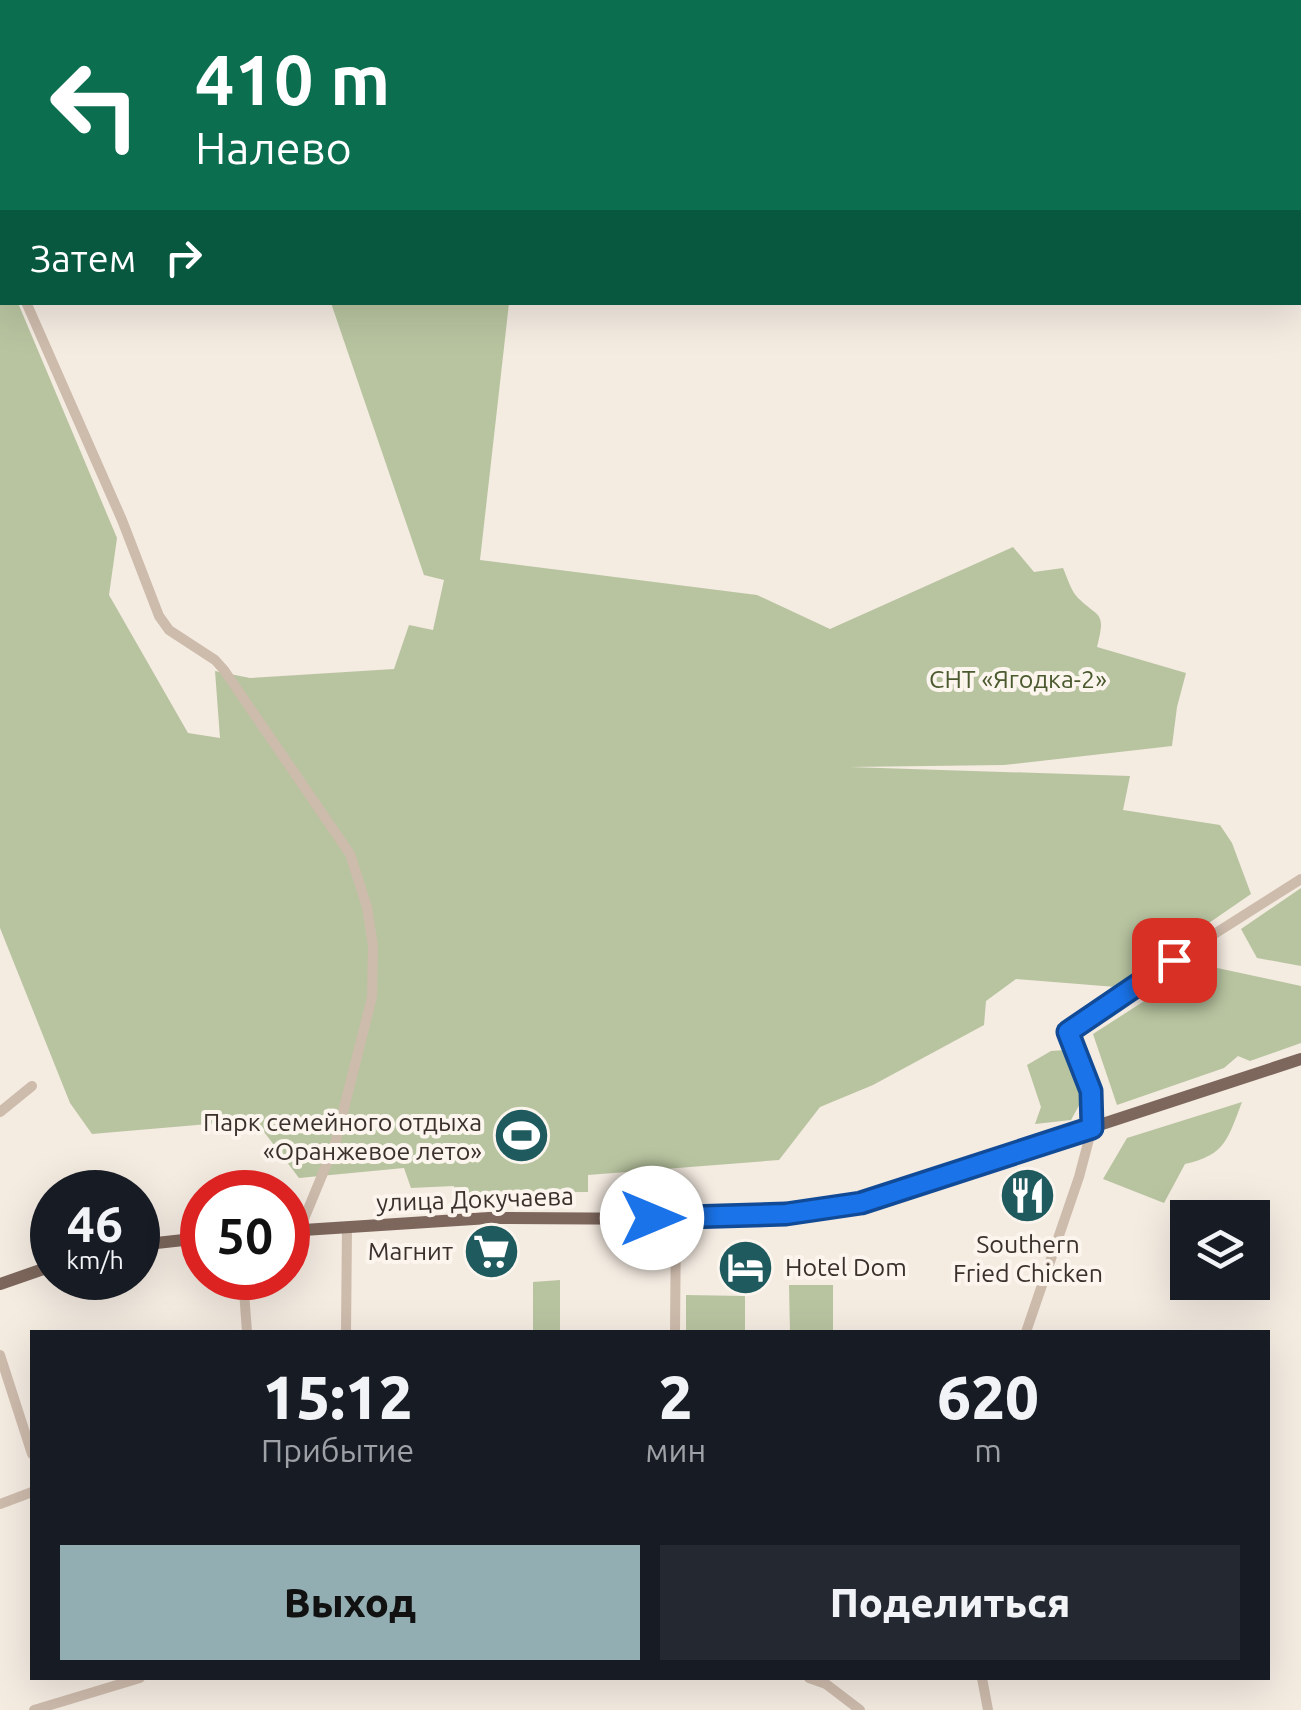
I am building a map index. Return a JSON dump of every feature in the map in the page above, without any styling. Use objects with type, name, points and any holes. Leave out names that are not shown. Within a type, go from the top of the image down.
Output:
[{"type":"main road","name":"улица Докучаева","points":[[310,1230],[489,1218],[786,1214],[861,1203],[1301,1059]]},
{"type":"main road","points":[[0,1284],[30,1274]]},
{"type":"street","points":[[27,305],[122,520],[158,616],[170,630],[216,660],[224,670],[350,854],[367,907],[375,962],[372,997],[335,1144],[310,1196]]},
{"type":"street","points":[[1027,1330],[1092,1128],[1091,1091],[1068,1032],[1126,990],[1301,879]]},
{"type":"street","points":[[0,1112],[32,1086]]},
{"type":"street","points":[[676,1218],[676,1330]]},
{"type":"street","points":[[346,1330],[347,1227]]},
{"type":"street","points":[[244,1300],[246,1330]]},
{"type":"street","points":[[0,1355],[30,1448]]},
{"type":"street","points":[[0,1504],[30,1493]]},
{"type":"street","points":[[815,1680],[860,1710]]},
{"type":"street","points":[[982,1680],[988,1710]]},
{"type":"street","points":[[34,1710],[108,1683]]},
{"type":"green space","name":"СНТ «Ягодка-2»","points":[[0,305],[19,305],[117,538],[109,595],[188,733],[220,738],[215,671],[250,678],[394,669],[409,625],[433,630],[444,580],[424,575],[332,305],[509,305],[480,560],[757,595],[830,629],[1013,547],[1034,572],[1063,568],[1076,595],[1101,621],[1097,647],[1186,673],[1172,746],[1004,765],[850,767],[1130,776],[1123,810],[1220,825],[1232,843],[1251,894],[1116,987],[1016,979],[986,1001],[984,1025],[873,1085],[820,1107],[779,1160],[588,1175],[588,1192],[454,1193],[454,1186],[411,1188],[404,1168],[310,1177],[310,1170],[293,1170],[255,1120],[92,1134],[70,1103],[0,928]]},
{"type":"green space","points":[[1301,888],[1301,966],[1257,958],[1241,929]]},
{"type":"green space","points":[[1208,966],[1301,986],[1301,1043],[1250,1061],[1238,1056],[1224,1068],[1117,1105],[1093,1034],[1194,969]]},
{"type":"green space","points":[[1065,1050],[1082,1100],[1071,1120],[1035,1124],[1041,1107],[1027,1065],[1051,1051]]},
{"type":"green space","points":[[1242,1102],[1224,1143],[1209,1156],[1185,1164],[1164,1203],[1103,1179],[1127,1138]]},
{"type":"green space","points":[[560,1280],[560,1330],[533,1330],[533,1282]]},
{"type":"green space","points":[[789,1285],[833,1285],[833,1330],[790,1330]]},
{"type":"green space","points":[[686,1295],[745,1296],[745,1330],[686,1330]]},
{"type":"place","name":"Парк семейного отдыха «Оранжевое лето»","points":[[521,1136]]},
{"type":"place","name":"Southern Fried Chicken","points":[[1028,1195]]},
{"type":"place","name":"Магнит","points":[[492,1251]]},
{"type":"place","name":"Hotel Dom","points":[[746,1267]]},
{"type":"route","points":[[652,1218],[786,1214],[861,1203],[1092,1128],[1091,1091],[1068,1032],[1174,960]]}]
